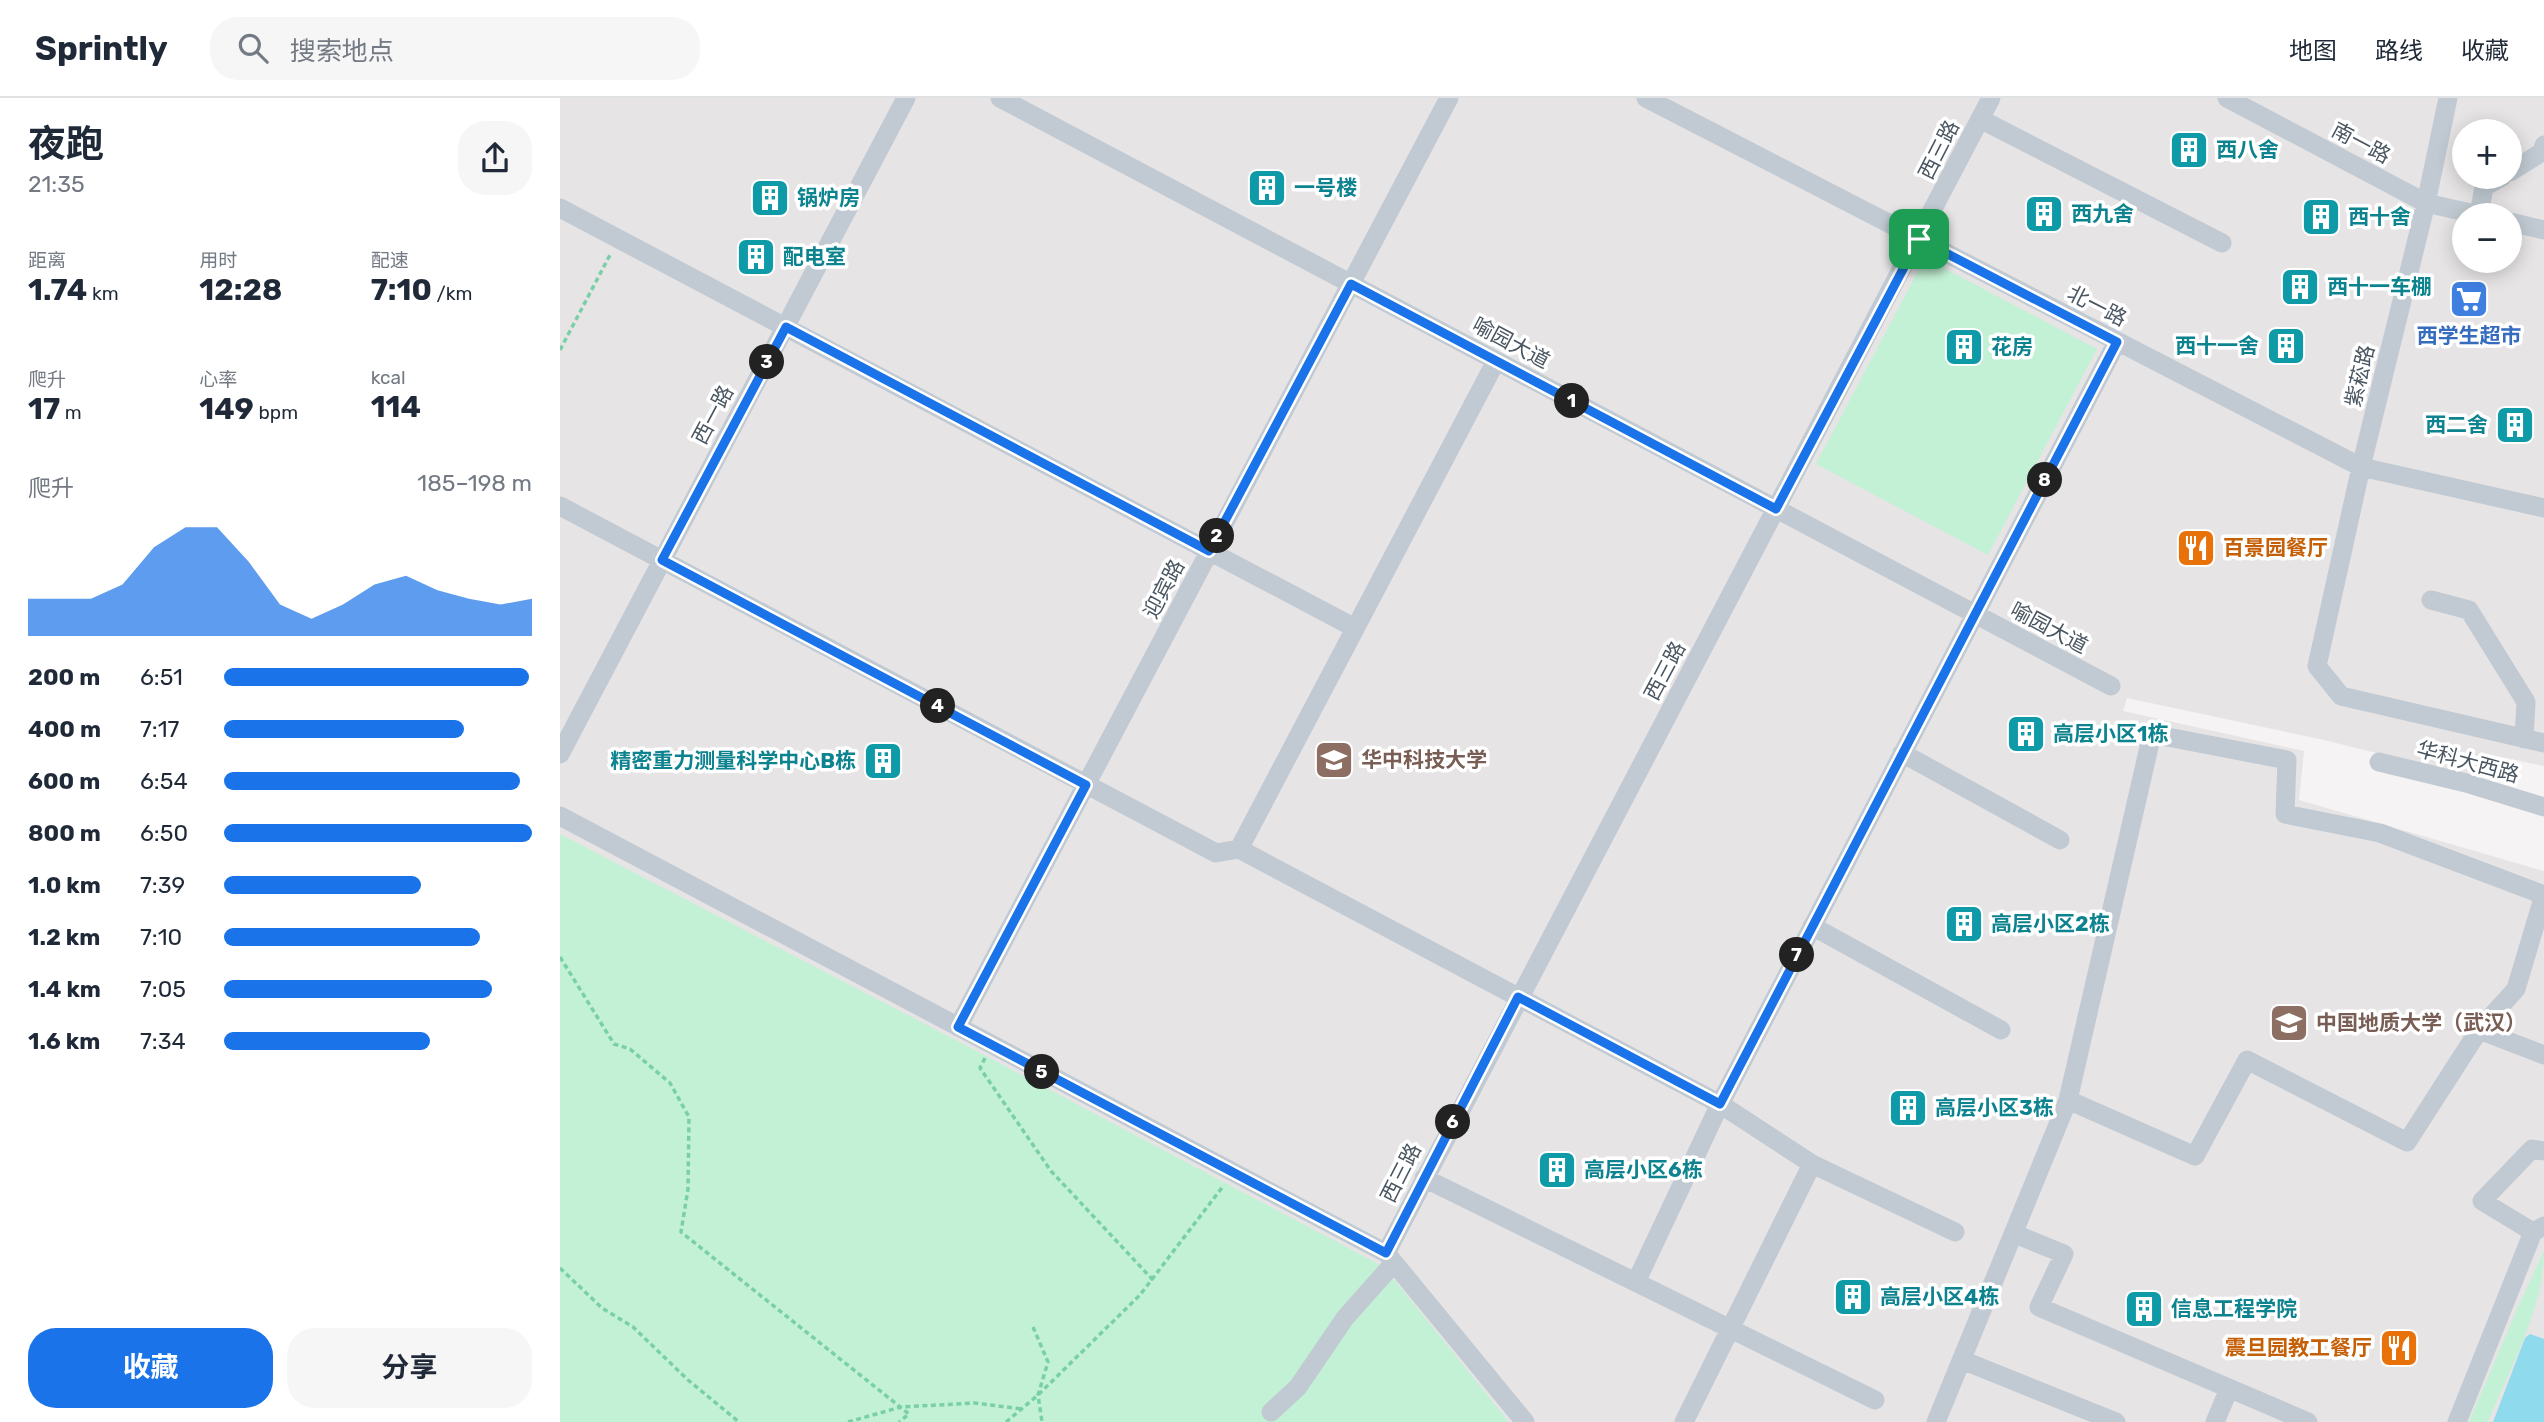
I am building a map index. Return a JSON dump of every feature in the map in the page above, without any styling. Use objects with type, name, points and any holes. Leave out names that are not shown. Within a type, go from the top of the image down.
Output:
[{"type":"street","name":"西一路","points":[[560,754],[906,98]]},
{"type":"street","name":"喻园大道","points":[[1000,98],[2111,686]]},
{"type":"street","name":"迎宾路","points":[[958,1027],[1449,98]]},
{"type":"street","name":"北一路","points":[[1646,98],[2361,467],[2544,508]]},
{"type":"street","name":"西三路","points":[[1271,1412],[1298,1387],[1389,1259],[1424,1178],[1991,98]]},
{"type":"street","name":"南一路","points":[[2227,98],[2426,203],[2452,209]]},
{"type":"street","name":"紫菘路","points":[[2448,98],[2426,203],[2361,467],[2317,666],[2341,696],[2524,739]]},
{"type":"street","points":[[1980,119],[2222,243]]},
{"type":"street","points":[[2522,164],[2542,152],[2544,145]]},
{"type":"street","points":[[560,208],[1355,628]]},
{"type":"street","points":[[560,223],[583,219]]},
{"type":"street","points":[[2522,225],[2544,230]]},
{"type":"street","points":[[1636,1282],[1720,1104],[2117,342]]},
{"type":"street","points":[[1238,849],[1496,361]]},
{"type":"street","points":[[560,506],[1216,853],[1238,849],[1720,1104],[1812,1164],[1955,1232]]},
{"type":"street","points":[[2431,600],[2469,610],[2526,702],[2524,739],[2544,743]]},
{"type":"street","points":[[1936,1422],[2068,1100],[2152,734],[2287,760],[2285,814],[2380,833],[2544,895],[2516,989],[2479,1030],[2407,1142],[2247,1060],[2195,1156],[2068,1100]]},
{"type":"street","points":[[1902,753],[2060,840]]},
{"type":"street","name":"华科大西路","points":[[2379,762],[2466,783],[2544,807]]},
{"type":"street","points":[[560,816],[1234,1173],[1389,1259],[1525,1422]]},
{"type":"street","points":[[1812,926],[2001,1030]]},
{"type":"street","points":[[2479,1030],[2544,1055]]},
{"type":"street","points":[[2456,1422],[2538,1229],[2482,1201],[2532,1149],[2544,1151]]},
{"type":"street","points":[[1684,1422],[1812,1164]]},
{"type":"street","points":[[1424,1178],[1875,1400]]},
{"type":"street","points":[[2015,1234],[2064,1254],[2039,1307],[2308,1422]]},
{"type":"street","points":[[1962,1360],[2116,1422]]},
{"type":"street","points":[[2216,1422],[2229,1389]]},
{"type":"path","points":[[560,349],[619,239]]},
{"type":"path","points":[[560,957],[614,1044],[629,1049],[670,1083],[689,1117],[688,1189],[681,1232],[909,1414],[899,1422]]},
{"type":"path","points":[[991,1045],[980,1068],[1051,1171],[1153,1280]]},
{"type":"path","points":[[1006,1422],[1038,1395],[1140,1295],[1234,1173]]},
{"type":"path","points":[[560,1268],[602,1308],[633,1327],[688,1380],[739,1422]]},
{"type":"path","points":[[1032,1327],[1048,1362],[1038,1395],[1042,1422]]},
{"type":"path","points":[[848,1422],[901,1407],[975,1403],[1022,1409]]},
{"type":"shaded area","name":"华中科技大学","points":[[560,98],[2544,98],[2544,766],[2486,754],[2480,779],[2324,740],[2127,698],[2123,711],[2304,751],[2299,800],[2544,871],[2544,1422],[560,1422]]},
{"type":"green space","points":[[1925,258],[2097,349],[1988,555],[1816,464]]},
{"type":"green space","points":[[560,834],[1384,1267],[1509,1422],[560,1422]]},
{"type":"green space","points":[[2544,1251],[2532,1316],[2488,1422],[2469,1422],[2518,1307]]},
{"type":"water","points":[[2530,1334],[2544,1339],[2544,1422],[2493,1422],[2525,1338]]},
{"type":"place","name":"西八舍","points":[[2189,150]]},
{"type":"place","name":"一号楼","points":[[1267,188]]},
{"type":"place","name":"锅炉房","points":[[770,198]]},
{"type":"place","name":"西九舍","points":[[2044,214]]},
{"type":"place","name":"西十舍","points":[[2321,217]]},
{"type":"place","name":"配电室","points":[[756,257]]},
{"type":"place","name":"西十一车棚","points":[[2300,287]]},
{"type":"place","name":"西学生超市","points":[[2469,299]]},
{"type":"place","name":"西十一舍","points":[[2286,346]]},
{"type":"place","name":"花房","points":[[1964,347]]},
{"type":"place","name":"西二舍","points":[[2515,425]]},
{"type":"place","name":"百景园餐厅","points":[[2196,548]]},
{"type":"place","name":"高层小区1栋","points":[[2026,734]]},
{"type":"place","name":"华中科技大学","points":[[1334,760]]},
{"type":"place","name":"精密重力测量科学中心B栋","points":[[883,761]]},
{"type":"place","name":"高层小区2栋","points":[[1964,924]]},
{"type":"place","name":"中国地质大学（武汉）","points":[[2289,1023]]},
{"type":"place","name":"高层小区3栋","points":[[1908,1108]]},
{"type":"place","name":"高层小区6栋","points":[[1557,1170]]},
{"type":"place","name":"高层小区4栋","points":[[1853,1297]]},
{"type":"place","name":"信息工程学院","points":[[2144,1309]]},
{"type":"place","name":"震旦园教工餐厅","points":[[2399,1348]]},
{"type":"route","points":[[1919,239],[2117,342],[1720,1104],[1518,997],[1386,1253],[958,1027],[1086,785],[662,560],[786,327],[1209,551],[1351,284],[1776,509],[1919,239]]}]
